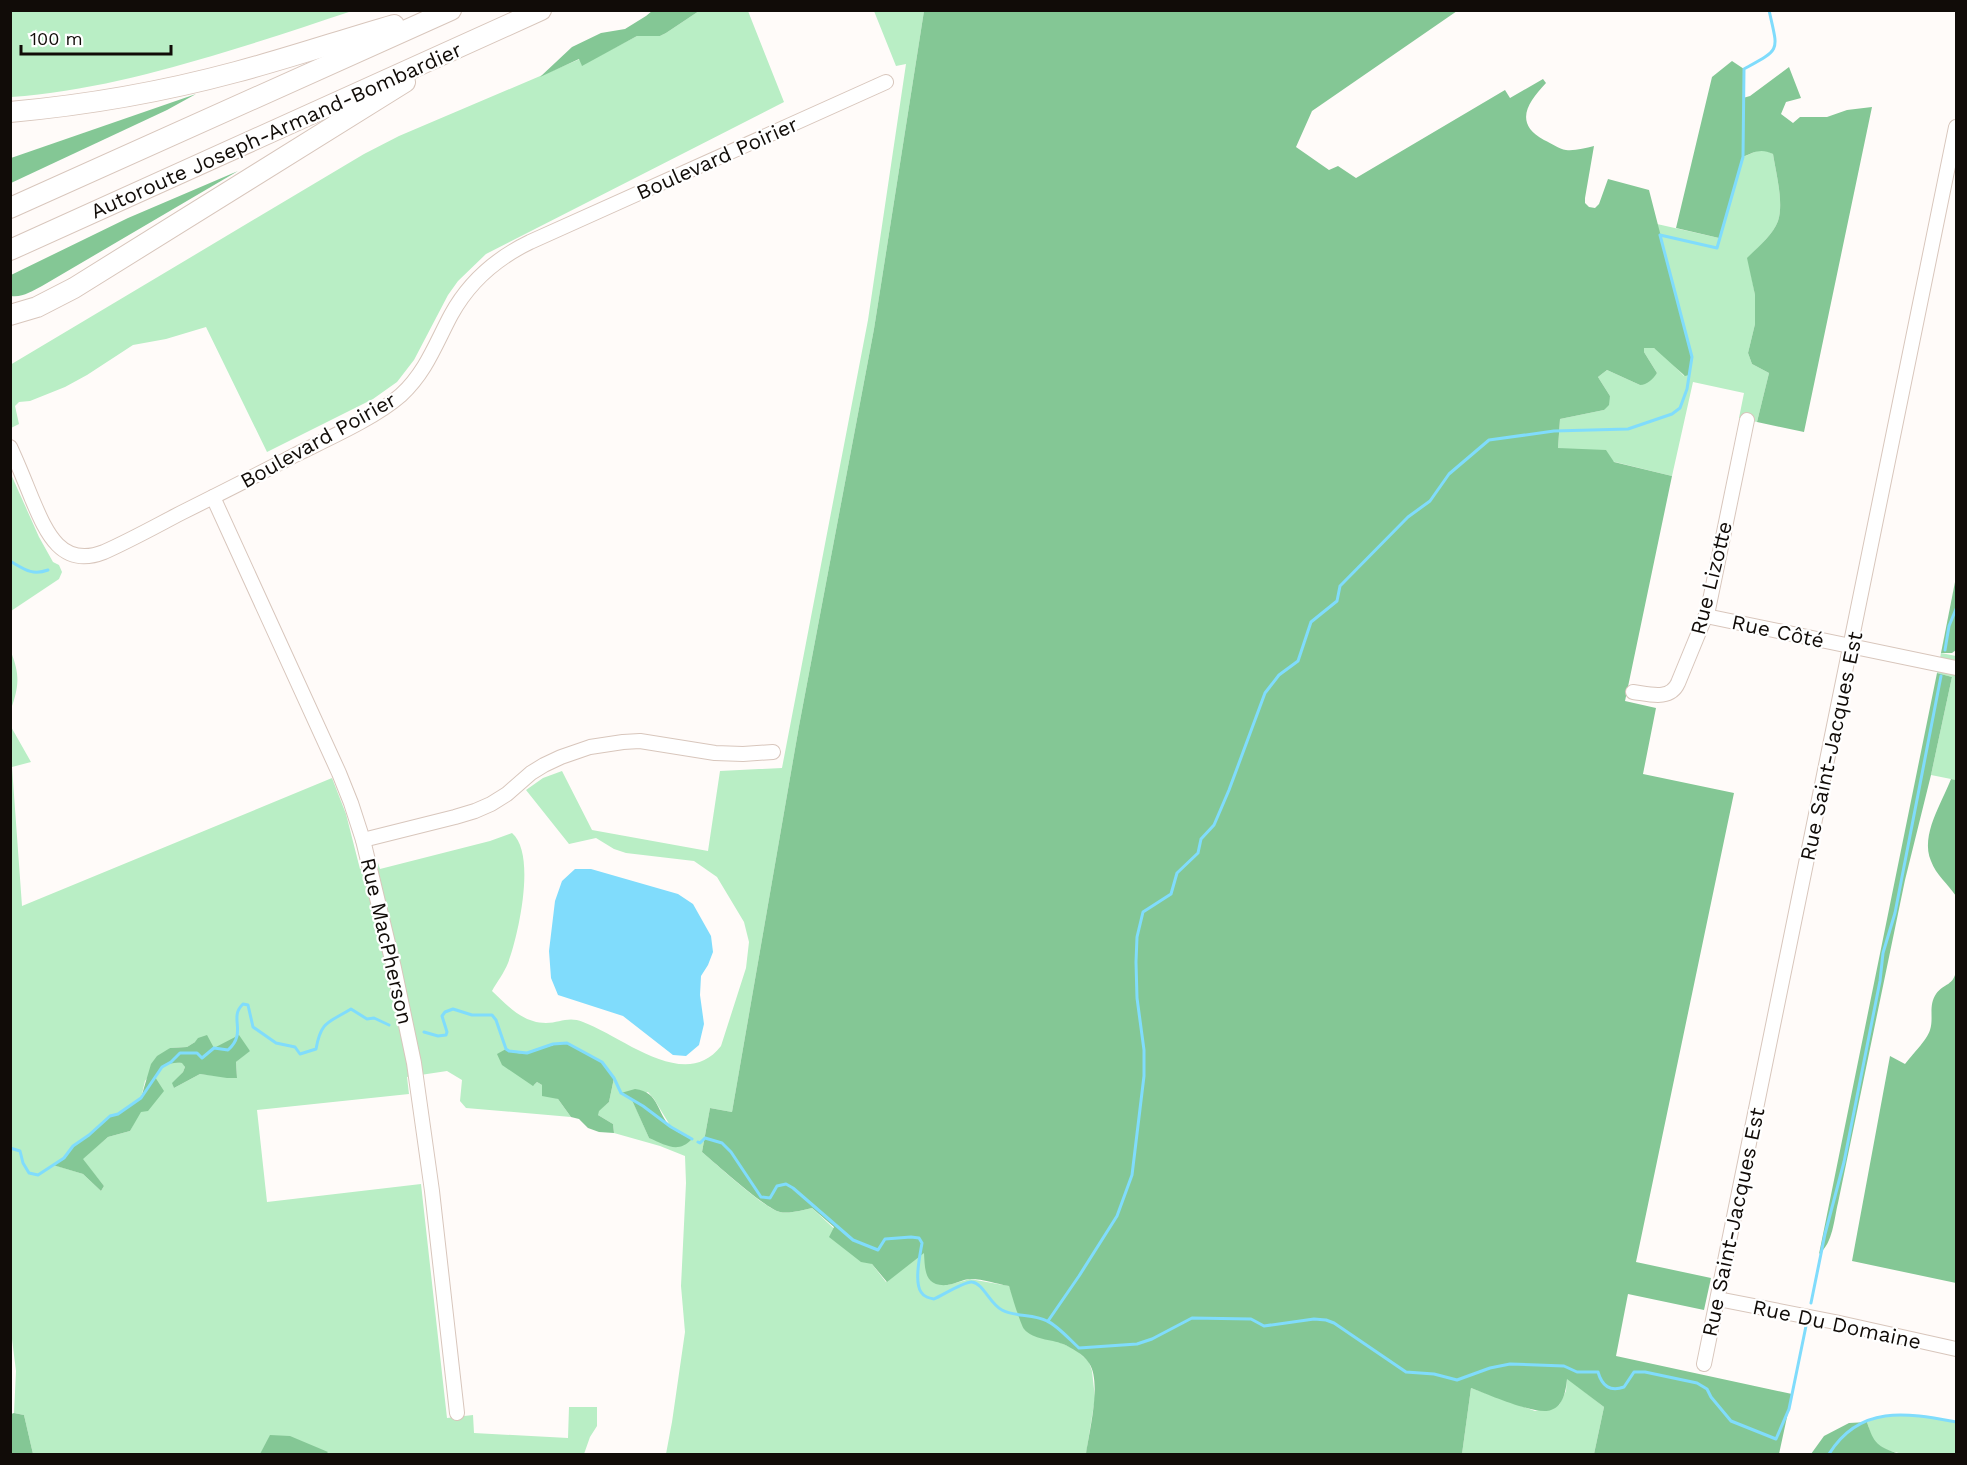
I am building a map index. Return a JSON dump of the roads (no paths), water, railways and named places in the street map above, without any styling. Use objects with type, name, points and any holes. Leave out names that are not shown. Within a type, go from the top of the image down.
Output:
[{"type":"highway","points":[[10,112],[130,96],[207,80],[443,10]]},
{"type":"highway","name":"Autoroute Joseph-Armand-Bombardier","points":[[10,208],[451,10]]},
{"type":"highway","name":"Autoroute Joseph-Armand-Bombardier","points":[[10,250],[542,10]]},
{"type":"highway","points":[[10,315],[37,307],[74,288],[369,106],[455,49]]},
{"type":"street","name":"Boulevard Poirier","points":[[10,447],[48,535],[59,547],[73,554],[88,556],[104,552],[373,414],[399,397],[427,364],[450,317],[465,293],[485,272],[508,254],[530,242],[886,82]]},
{"type":"street","name":"Rue Saint-Jacques Est","points":[[1704,1364],[1956,127]]},
{"type":"street","name":"Rue Lizotte","points":[[1633,692],[1665,695],[1675,690],[1706,616],[1747,420]]},
{"type":"street","name":"Rue MacPherson","points":[[213,497],[339,773],[363,840],[402,999],[420,1095],[457,1413]]},
{"type":"street","name":"Rue Côté","points":[[1706,616],[1956,668]]},
{"type":"street","points":[[363,840],[475,811],[507,794],[544,765],[590,747],[640,741],[715,753],[773,752]]},
{"type":"street","name":"Rue Du Domaine","points":[[1718,1299],[1956,1349]]},
{"type":"water","points":[[575,869],[591,869],[678,894],[693,904],[711,936],[713,952],[701,976],[700,995],[704,1024],[699,1045],[686,1056],[673,1055],[623,1016],[558,995],[551,978],[549,951],[555,901],[562,881]]},
{"type":"waterway","points":[[1048,1321],[1117,1216],[1132,1175],[1144,1076],[1144,1050],[1137,998],[1136,962],[1137,937],[1143,912],[1171,894],[1177,873],[1198,853],[1201,839],[1214,825],[1229,790],[1265,693],[1279,675],[1298,661],[1311,622],[1337,601],[1340,586],[1408,517],[1430,501],[1449,474],[1489,440],[1554,431],[1628,429],[1672,414],[1680,408],[1687,389],[1692,357],[1660,235],[1717,248],[1743,157],[1744,69],[1765,57],[1774,47],[1769,10]]},
{"type":"waterway","points":[[10,561],[33,572],[48,570]]},
{"type":"waterway","points":[[1945,650],[1949,626],[1956,609]]},
{"type":"waterway","points":[[1811,1303],[1825,1234],[1844,1162],[1880,981],[1883,953],[1895,913],[1941,676]]},
{"type":"waterway","points":[[10,1148],[20,1151],[29,1173],[38,1175],[64,1158],[73,1146],[110,1116],[118,1114],[141,1098],[162,1067],[180,1053],[197,1053],[202,1058],[214,1048],[228,1050],[237,1037],[237,1015],[243,1004],[248,1005],[253,1027],[276,1043],[295,1047],[300,1054],[316,1049],[323,1028],[331,1020],[351,1009],[367,1019],[374,1018],[389,1025]]},
{"type":"waterway","points":[[424,1032],[438,1036],[446,1035],[442,1016],[453,1009],[472,1015],[492,1015],[506,1049],[509,1051],[527,1053],[553,1044],[567,1043],[602,1062],[614,1078],[621,1093],[692,1139]]},
{"type":"waterway","points":[[698,1142],[700,1143],[705,1138],[722,1143],[731,1152],[761,1197],[770,1198],[777,1186],[786,1184],[853,1240],[878,1250],[885,1239],[919,1238],[922,1243],[918,1282],[925,1296],[934,1299],[964,1284],[976,1283],[1002,1310],[1047,1321],[1079,1348],[1137,1344],[1152,1339],[1192,1318],[1251,1319],[1264,1326],[1314,1319],[1326,1320],[1334,1323],[1406,1372],[1434,1374],[1457,1380],[1490,1368],[1510,1364],[1564,1366],[1577,1372],[1598,1372],[1604,1384],[1615,1389],[1624,1387],[1634,1372],[1645,1372],[1697,1383],[1707,1389],[1731,1421],[1776,1439],[1789,1409],[1806,1326]]},
{"type":"waterway","points":[[1829,1454],[1841,1438],[1855,1427],[1870,1420],[1902,1415],[1956,1422]]}]
